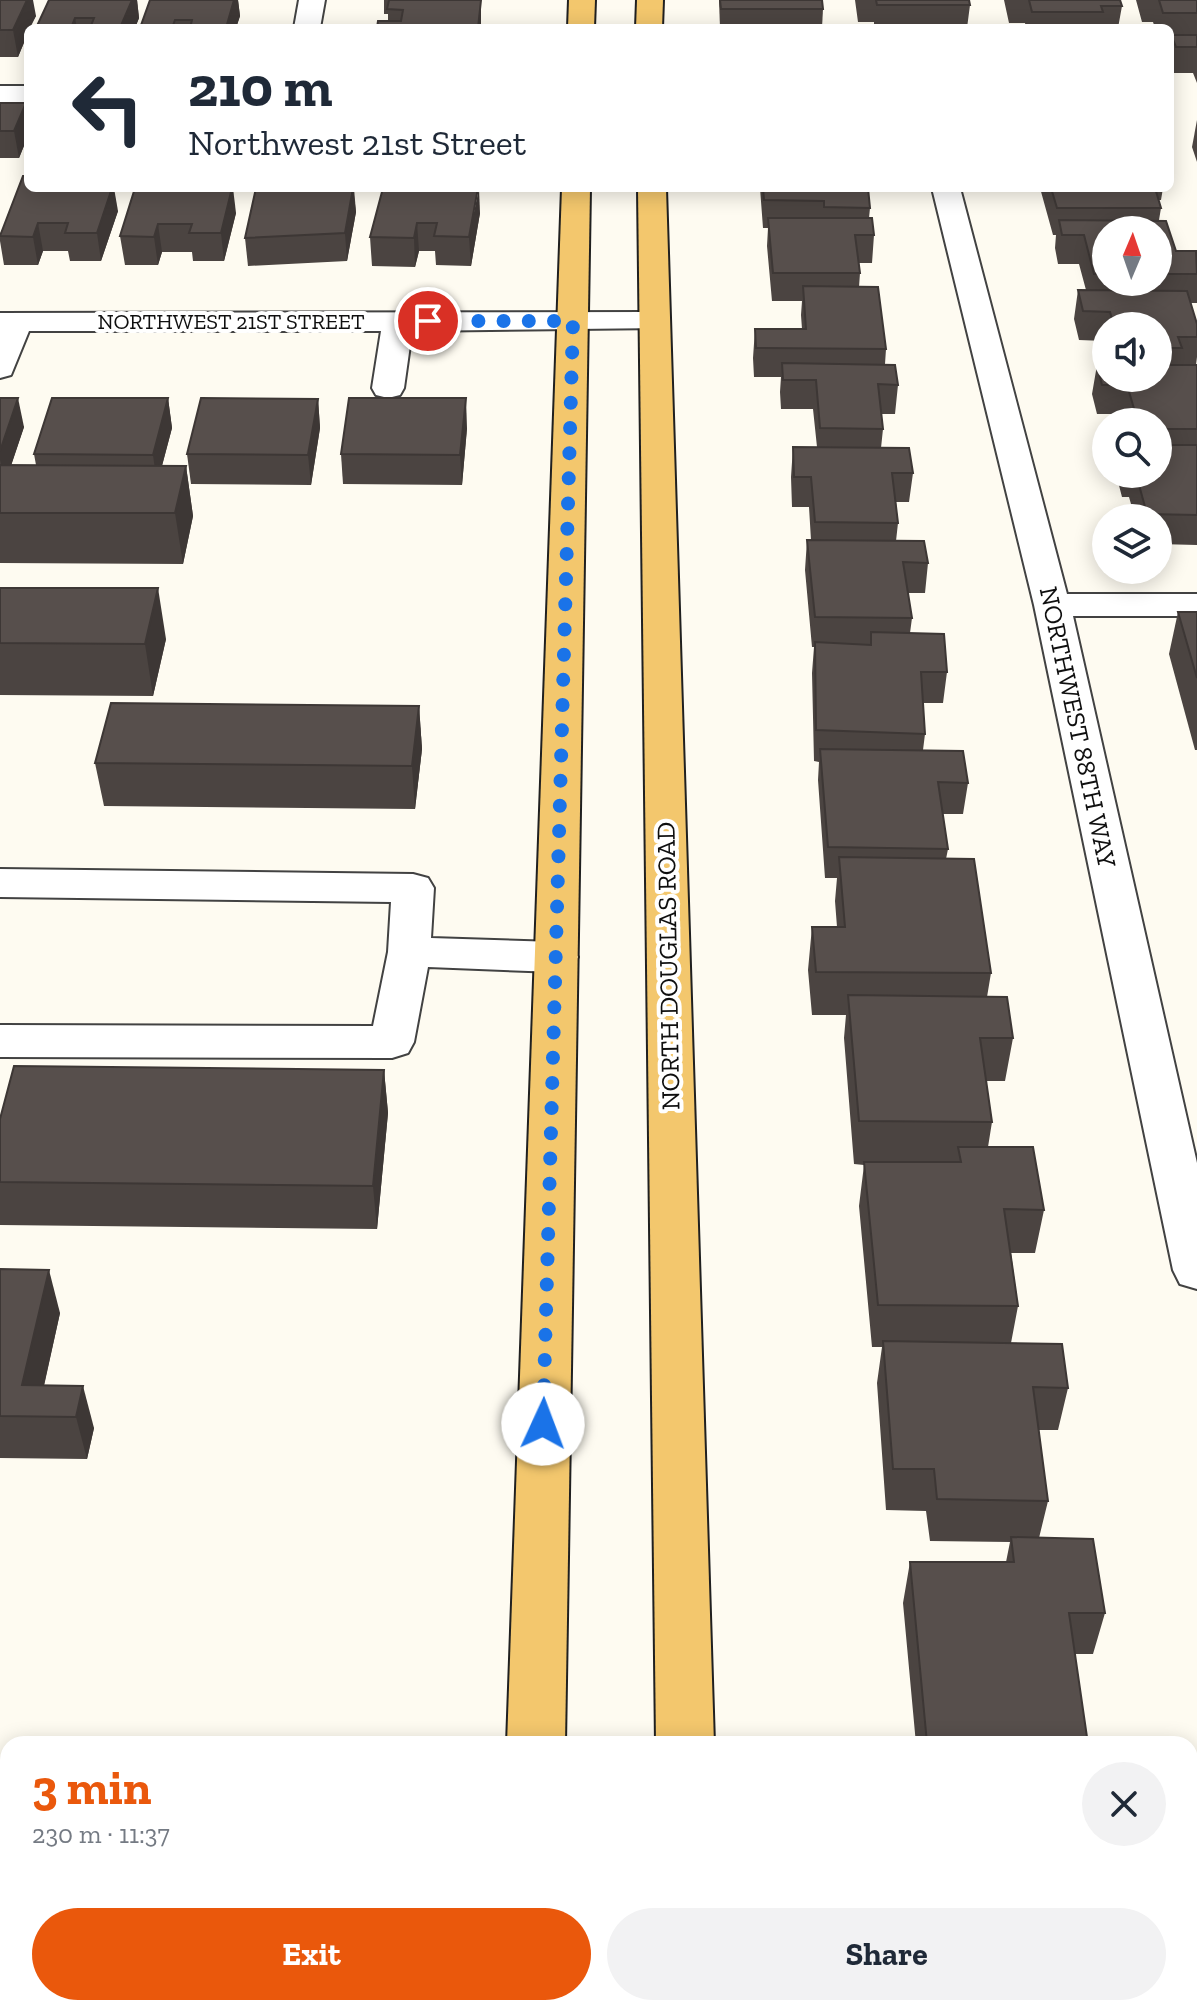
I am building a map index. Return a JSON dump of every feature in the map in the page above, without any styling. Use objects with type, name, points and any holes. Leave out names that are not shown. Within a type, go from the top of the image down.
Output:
[{"type":"main road","points":[[581,24],[582,0]]},
{"type":"main road","points":[[649,24],[650,0]]},
{"type":"main road","points":[[536,1736],[576,192]]},
{"type":"main road","name":"NORTH DOUGLAS ROAD","points":[[652,192],[685,1736]]},
{"type":"street","points":[[308,24],[312,0]]},
{"type":"street","points":[[0,94],[24,94]]},
{"type":"street","name":"NORTHWEST 88TH WAY","points":[[947,192],[1052,605],[1197,1270]]},
{"type":"street","points":[[388,388],[398,321]]},
{"type":"street","name":"NORTHWEST 21ST STREET","points":[[8,322],[653,321]]},
{"type":"street","points":[[0,368],[8,322]]},
{"type":"street","points":[[1052,605],[1197,605]]},
{"type":"street","points":[[0,883],[413,888],[409,952],[392,1042],[0,1041]]},
{"type":"street","points":[[409,952],[556,957]]},
{"type":"building","points":[[0,0],[27,0],[13,30],[0,30]]},
{"type":"building","points":[[49,0],[132,0],[122,24],[92,24],[94,18],[75,18],[73,24],[38,24]]},
{"type":"building","points":[[150,0],[234,0],[227,24],[191,24],[192,20],[175,20],[174,24],[141,24]]},
{"type":"building","points":[[389,0],[481,0],[478,24],[378,24],[378,21],[401,21],[403,10],[387,9]]},
{"type":"building","points":[[720,0],[822,0],[823,9],[721,9]]},
{"type":"building","points":[[876,0],[969,0],[970,5],[877,5]]},
{"type":"building","points":[[1029,0],[1120,0],[1122,6],[1101,6],[1103,12],[1032,12]]},
{"type":"building","points":[[1159,0],[1197,0],[1197,13],[1163,13]]},
{"type":"building","points":[[1174,35],[1197,35],[1197,47],[1176,47]]},
{"type":"building","points":[[0,103],[24,103],[14,131],[0,131]]},
{"type":"building","points":[[23,176],[24,192],[111,192],[97,233],[65,233],[68,223],[38,223],[33,237],[0,236]]},
{"type":"building","points":[[134,192],[231,192],[221,233],[189,233],[192,224],[158,224],[154,237],[120,236]]},
{"type":"building","points":[[255,192],[352,192],[345,233],[245,238]]},
{"type":"building","points":[[382,192],[477,192],[469,237],[434,236],[437,223],[417,223],[414,238],[370,237]]},
{"type":"building","points":[[763,192],[868,192],[870,208],[824,207],[824,201],[764,200]]},
{"type":"building","points":[[1052,192],[1156,192],[1161,208],[1057,208]]},
{"type":"building","points":[[768,218],[872,218],[874,235],[855,235],[860,273],[773,273]]},
{"type":"building","points":[[1059,220],[1092,220],[1092,266],[1084,235],[1062,235]]},
{"type":"building","points":[[1172,239],[1176,251],[1196,251],[1197,274],[1172,274]]},
{"type":"building","points":[[803,286],[878,287],[886,349],[756,348],[755,329],[806,329]]},
{"type":"building","points":[[1078,290],[1092,290],[1092,296],[1172,296],[1172,291],[1187,291],[1197,324],[1197,337],[1178,337],[1182,348],[1172,348],[1172,312],[1083,311]]},
{"type":"building","points":[[782,363],[895,365],[898,385],[878,384],[883,429],[820,428],[816,380],[783,380]]},
{"type":"building","points":[[1172,365],[1197,365],[1197,429],[1172,429],[1172,408],[1134,408],[1129,392],[1172,392]]},
{"type":"building","points":[[0,398],[18,398],[0,451]]},
{"type":"building","points":[[52,398],[168,398],[153,455],[34,454]]},
{"type":"building","points":[[201,398],[318,399],[308,455],[187,454]]},
{"type":"building","points":[[349,398],[466,398],[460,455],[341,454]]},
{"type":"building","points":[[1172,445],[1197,445],[1197,515],[1172,514],[1172,504],[1144,504],[1140,488],[1172,488]]},
{"type":"building","points":[[793,447],[909,448],[913,473],[892,473],[898,523],[815,522],[811,477],[794,477]]},
{"type":"building","points":[[0,465],[186,466],[175,513],[0,513]]},
{"type":"building","points":[[807,540],[924,541],[928,563],[903,562],[912,618],[815,617]]},
{"type":"building","points":[[0,588],[158,588],[145,644],[0,643]]},
{"type":"building","points":[[1178,612],[1197,612],[1197,678]]},
{"type":"building","points":[[871,632],[944,634],[947,672],[921,672],[925,734],[816,730],[815,642],[871,645]]},
{"type":"building","points":[[111,703],[419,706],[412,766],[95,763]]},
{"type":"building","points":[[820,749],[963,751],[968,783],[938,782],[948,849],[828,847]]},
{"type":"building","points":[[839,857],[974,859],[991,973],[816,972],[812,927],[845,927]]},
{"type":"building","points":[[848,995],[1007,997],[1013,1038],[980,1038],[992,1122],[859,1121]]},
{"type":"building","points":[[14,1066],[384,1070],[373,1186],[0,1182],[0,1119]]},
{"type":"building","points":[[958,1147],[1033,1147],[1044,1210],[1004,1209],[1018,1306],[878,1305],[864,1162],[961,1162]]},
{"type":"building","points":[[0,1269],[49,1270],[22,1385],[83,1386],[76,1417],[0,1416]]},
{"type":"building","points":[[883,1341],[1062,1344],[1068,1388],[1033,1387],[1048,1501],[937,1499],[934,1469],[893,1469]]},
{"type":"building","points":[[1011,1537],[1093,1539],[1105,1613],[1069,1613],[1087,1736],[926,1736],[910,1562],[1014,1562]]},
{"type":"route","points":[[428,321],[573,321],[543,1424]]}]
